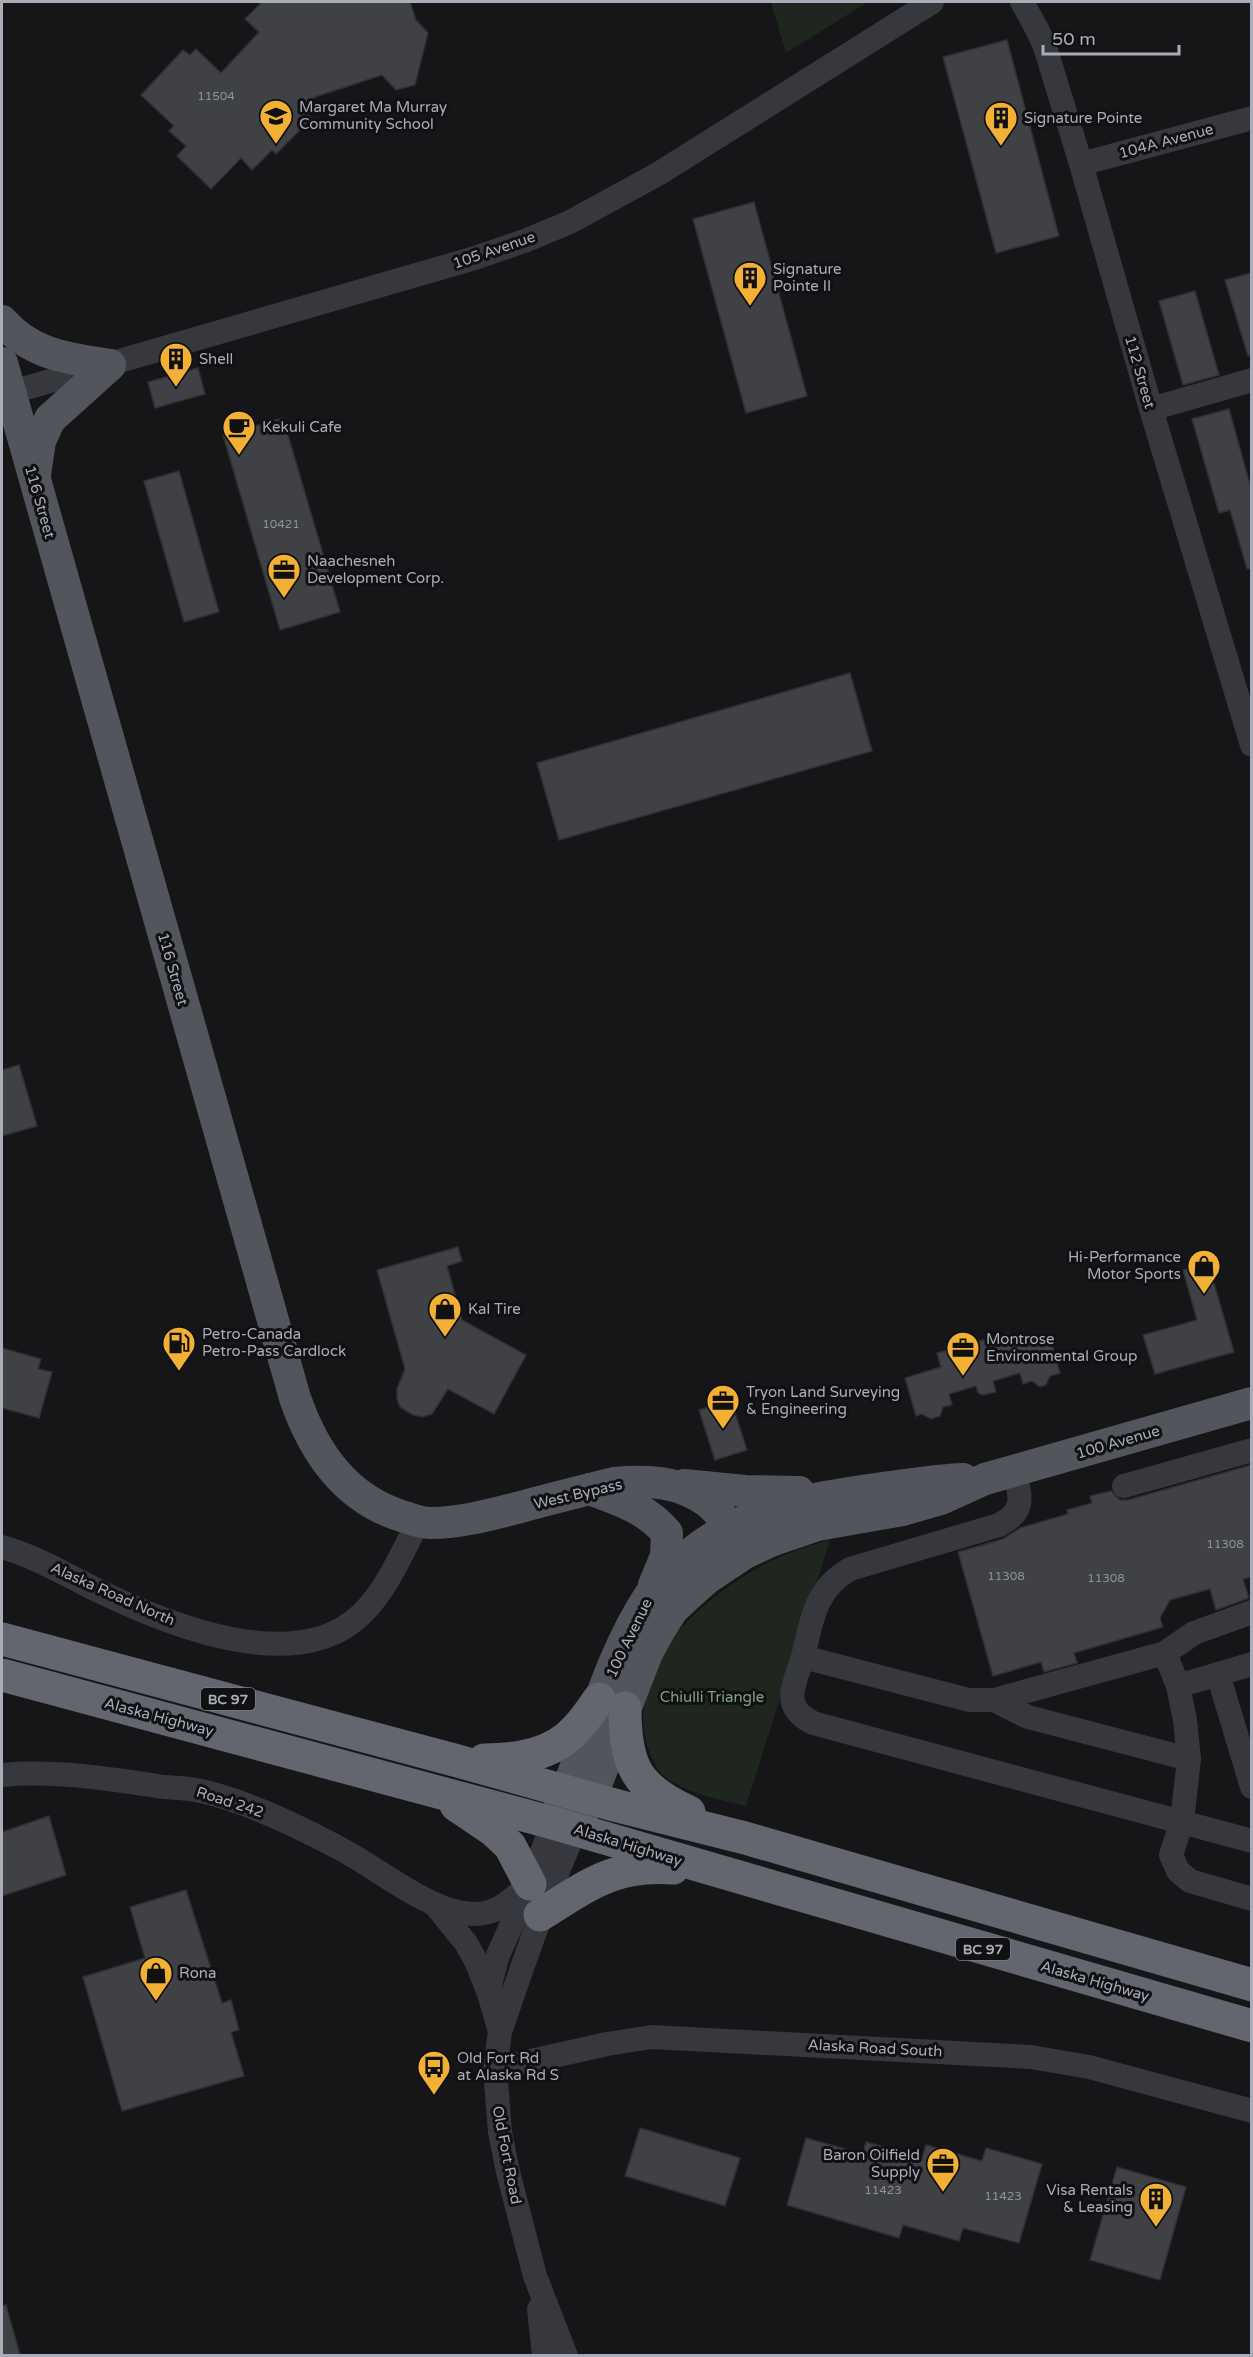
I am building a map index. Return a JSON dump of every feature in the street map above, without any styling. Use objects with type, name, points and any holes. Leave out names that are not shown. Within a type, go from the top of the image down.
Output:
[{"type":"highway","name":"BC 97","points":[[2,1639],[746,1838],[1251,1985]]},
{"type":"highway","name":"Alaska Highway","points":[[2,1675],[564,1826],[1251,2026]]},
{"type":"highway","points":[[453,1760],[504,1760],[536,1755],[556,1745],[612,1703],[628,1756],[648,1788],[666,1801],[746,1838]]},
{"type":"highway","points":[[437,1792],[493,1830],[510,1846],[530,1884]]},
{"type":"highway","points":[[540,1916],[594,1881],[626,1870],[648,1867],[715,1871]]},
{"type":"main road","points":[[2,321],[14,335],[55,356],[110,365]]},
{"type":"main road","points":[[34,479],[40,441],[50,419],[110,365]]},
{"type":"main road","name":"116 Street","points":[[4,383],[34,479],[304,1425],[319,1453],[333,1471],[352,1489],[373,1504],[418,1521]]},
{"type":"main road","points":[[2,449],[34,479]]},
{"type":"main road","name":"100 Avenue","points":[[564,1826],[579,1795],[612,1703],[635,1621],[651,1594],[692,1552],[737,1540],[783,1536],[817,1525],[903,1510],[942,1499],[999,1475],[1251,1404]]},
{"type":"main road","name":"100 Avenue","points":[[612,1703],[647,1653],[673,1609],[706,1579],[737,1540],[771,1509],[854,1491],[934,1480],[999,1475]]},
{"type":"main road","name":"West Bypass","points":[[418,1521],[429,1523],[473,1520],[589,1489],[637,1481],[674,1484],[710,1503],[737,1540]]},
{"type":"main road","points":[[674,1484],[783,1492],[854,1491]]},
{"type":"main road","points":[[589,1489],[635,1506],[649,1514],[667,1533],[666,1556],[651,1594]]},
{"type":"street","name":"105 Avenue","points":[[4,383],[110,365],[475,258],[527,240],[570,222],[658,174],[932,2]]},
{"type":"street","name":"112 Street","points":[[1022,2],[1045,47],[1251,745]]},
{"type":"street","name":"104A Avenue","points":[[1081,164],[1251,117]]},
{"type":"street","points":[[1151,409],[1251,380]]},
{"type":"street","points":[[1124,1486],[1251,1450]]},
{"type":"street","points":[[999,1475],[1020,1493],[1019,1508],[1011,1518],[999,1525],[850,1569],[834,1578],[818,1600],[792,1694],[794,1709],[801,1717],[813,1723],[1251,1841]]},
{"type":"street","name":"Alaska Road North","points":[[2,1547],[57,1570],[106,1595],[184,1625],[253,1643],[306,1642],[330,1634],[351,1623],[377,1597],[418,1521]]},
{"type":"street","points":[[802,1657],[969,1700],[994,1700],[1165,1653],[1194,1633],[1251,1612]]},
{"type":"street","points":[[1165,1653],[1178,1686],[1185,1720],[1189,1759],[1182,1821],[1171,1855],[1178,1871],[1190,1881],[1251,1899]]},
{"type":"street","points":[[1178,1686],[1251,1664]]},
{"type":"street","points":[[1218,1674],[1251,1787]]},
{"type":"street","points":[[994,1700],[1028,1717],[1189,1759]]},
{"type":"street","name":"Road 242","points":[[2,1774],[79,1776],[196,1790],[240,1804],[320,1838],[355,1856],[436,1906],[460,1913],[481,1915],[497,1910],[530,1884]]},
{"type":"street","name":"Old Fort Road","points":[[500,2032],[490,1997],[491,1981],[498,1955],[530,1884],[564,1826]]},
{"type":"street","name":"Old Fort Road","points":[[544,2355],[535,2276],[500,2132],[495,2069],[500,2032],[540,1916],[564,1826]]},
{"type":"street","name":"Road 242","points":[[436,1906],[466,1943],[477,1963],[490,1997]]},
{"type":"street","name":"Alaska Road South","points":[[495,2069],[652,2037],[1031,2056],[1081,2065],[1251,2111]]},
{"type":"street","name":"Old Fort Road","points":[[535,2276],[566,2355]]},
{"type":"green space","points":[[771,2],[868,2],[786,53]]},
{"type":"green space","name":"Chiulli Triangle","points":[[830,1540],[746,1806],[697,1793],[669,1780],[659,1770],[649,1750],[643,1719],[645,1697],[651,1675],[666,1643],[698,1611],[750,1572],[789,1553]]},
{"type":"building","points":[[262,2],[410,2],[416,20],[428,33],[415,85],[396,90],[382,75],[315,97],[303,110],[312,118],[276,154],[272,150],[252,170],[241,158],[211,189],[177,156],[186,146],[169,131],[174,126],[141,95],[183,50],[190,55],[196,49],[221,73],[259,32],[245,19]]},
{"type":"building","name":"Signature Pointe","points":[[1007,40],[1059,236],[996,253],[943,57]]},
{"type":"building","name":"Signature Pointe II","points":[[754,202],[807,396],[746,413],[693,219]]},
{"type":"building","points":[[1251,273],[1251,355],[1248,356],[1225,280]]},
{"type":"building","points":[[1195,291],[1219,375],[1183,385],[1159,301]]},
{"type":"building","name":"Shell","points":[[198,368],[205,394],[155,408],[148,382]]},
{"type":"building","points":[[1229,409],[1251,488],[1251,569],[1247,569],[1230,510],[1219,513],[1192,419]]},
{"type":"building","points":[[283,418],[340,612],[280,630],[223,435]]},
{"type":"building","points":[[179,471],[219,612],[184,622],[144,481]]},
{"type":"building","points":[[850,673],[872,751],[559,840],[537,763]]},
{"type":"building","points":[[19,1065],[37,1126],[2,1136],[2,1070]]},
{"type":"building","name":"Kal Tire","points":[[458,1247],[462,1261],[447,1266],[462,1320],[526,1355],[494,1414],[448,1389],[432,1414],[422,1417],[413,1415],[400,1407],[397,1399],[397,1389],[405,1369],[377,1270]]},
{"type":"building","name":"Hi-Performance Motor Sports","points":[[1208,1263],[1234,1352],[1155,1374],[1143,1335],[1197,1320],[1183,1270]]},
{"type":"building","points":[[1008,1333],[1013,1345],[1049,1335],[1060,1373],[1050,1376],[1046,1385],[1040,1387],[1032,1381],[1023,1384],[1020,1373],[993,1381],[996,1392],[983,1395],[978,1393],[976,1386],[949,1394],[952,1405],[943,1407],[940,1416],[931,1419],[922,1414],[916,1416],[905,1378],[941,1367],[937,1353]]},
{"type":"building","points":[[2,1348],[41,1359],[38,1369],[52,1372],[39,1418],[2,1408]]},
{"type":"building","name":"Tryon Land Surveying & Engineering","points":[[731,1400],[747,1450],[715,1460],[699,1410]]},
{"type":"building","points":[[1251,1465],[1251,1577],[1243,1579],[1249,1598],[1216,1610],[1210,1589],[1170,1600],[1160,1618],[1163,1627],[1074,1653],[1077,1663],[1044,1672],[1041,1662],[993,1676],[958,1552],[1003,1539],[1020,1528],[1068,1514],[1067,1510],[1092,1503],[1090,1496],[1111,1491],[1120,1500],[1128,1500]]},
{"type":"building","points":[[49,1816],[66,1875],[2,1896],[2,1832]]},
{"type":"building","name":"Rona","points":[[186,1890],[222,2003],[231,2000],[239,2030],[231,2032],[244,2076],[122,2111],[83,1977],[145,1958],[130,1907]]},
{"type":"building","points":[[640,2128],[740,2158],[725,2206],[625,2176]]},
{"type":"building","points":[[806,2138],[863,2154],[866,2142],[922,2158],[926,2145],[982,2161],[986,2148],[1042,2164],[1019,2243],[963,2228],[959,2241],[903,2225],[899,2238],[787,2205]]},
{"type":"building","points":[[1117,2167],[1186,2187],[1160,2280],[1090,2260]]},
{"type":"building","points":[[6,2305],[20,2355],[2,2355],[2,2306]]},
{"type":"place","name":"Margaret Ma Murray Community School","points":[[276,145]]},
{"type":"place","name":"Signature Pointe","points":[[1001,147]]},
{"type":"place","name":"Signature Pointe II","points":[[750,307]]},
{"type":"place","name":"Shell","points":[[176,388]]},
{"type":"place","name":"Kekuli Cafe","points":[[239,456]]},
{"type":"place","name":"Naachesneh Development Corp.","points":[[284,599]]},
{"type":"place","name":"Hi-Performance Motor Sports","points":[[1204,1295]]},
{"type":"place","name":"Kal Tire","points":[[445,1338]]},
{"type":"place","name":"Petro-Canada Petro-Pass Cardlock","points":[[179,1372]]},
{"type":"place","name":"Montrose Environmental Group","points":[[963,1377]]},
{"type":"place","name":"Tryon Land Surveying & Engineering","points":[[723,1430]]},
{"type":"place","name":"Rona","points":[[156,2002]]},
{"type":"place","name":"Old Fort Rd at Alaska Rd S","points":[[434,2096]]},
{"type":"place","name":"Baron Oilfield Supply","points":[[943,2193]]},
{"type":"place","name":"Visa Rentals & Leasing","points":[[1156,2228]]}]
